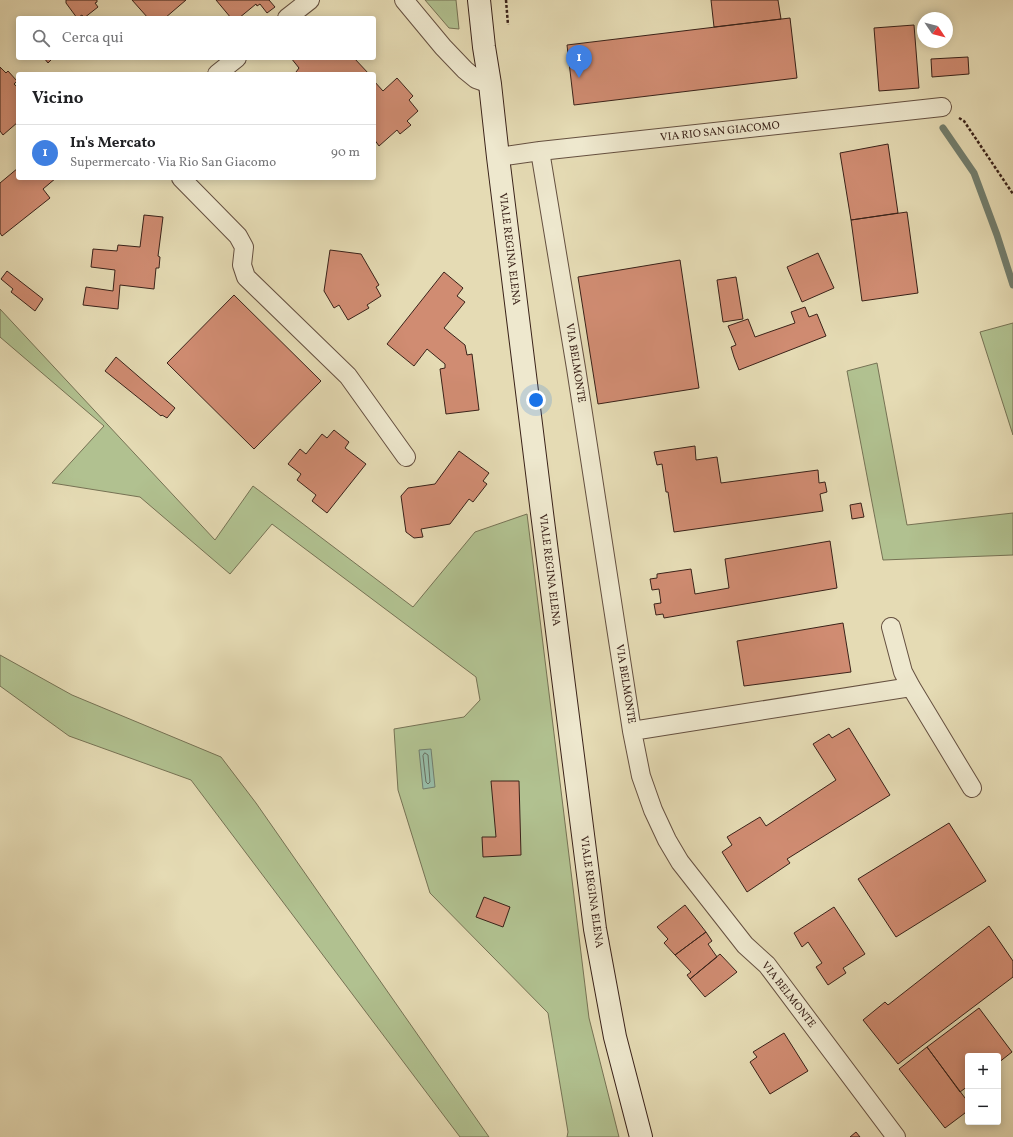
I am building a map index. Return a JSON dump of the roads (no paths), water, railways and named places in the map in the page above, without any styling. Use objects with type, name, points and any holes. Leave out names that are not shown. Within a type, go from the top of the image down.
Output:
[{"type":"main road","name":"VIALE REGINA ELENA","points":[[479,0],[595,929],[615,1037],[641,1137]]},
{"type":"street","points":[[290,16],[310,0]]},
{"type":"street","points":[[404,0],[442,47],[465,70],[476,79],[490,84]]},
{"type":"street","points":[[220,72],[235,60]]},
{"type":"street","name":"VIA RIO SAN GIACOMO","points":[[498,158],[942,107]]},
{"type":"street","name":"VIA BELMONTE","points":[[540,152],[576,368],[632,731],[641,776],[653,810],[667,840],[680,862],[745,945],[767,965],[896,1137]]},
{"type":"street","points":[[183,180],[238,236],[244,247],[242,265],[246,276],[348,376],[406,457]]},
{"type":"street","points":[[892,627],[903,672],[972,788]]},
{"type":"street","points":[[632,731],[911,687]]},
{"type":"water","points":[[431,749],[435,787],[423,789],[419,750]]},
{"type":"waterway","points":[[943,128],[974,173],[997,235],[1013,285]]},
{"type":"place","name":"In's Mercato","points":[[579,78]]}]
